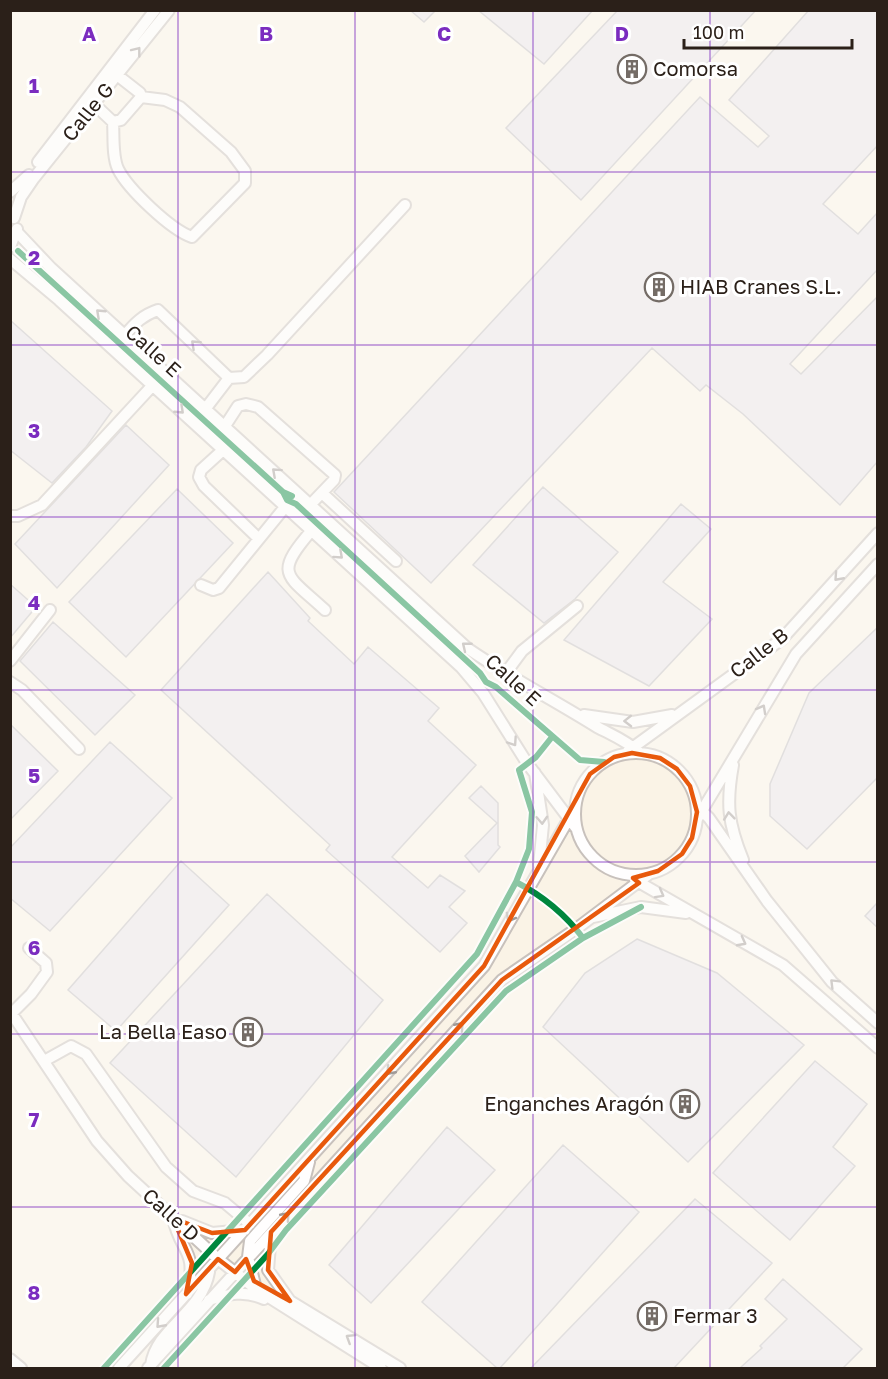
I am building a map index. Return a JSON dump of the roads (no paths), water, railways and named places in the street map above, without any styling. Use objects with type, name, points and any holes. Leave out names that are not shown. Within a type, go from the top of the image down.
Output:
[{"type":"street","name":"Calle G","points":[[10,192],[28,176],[155,10]]},
{"type":"street","name":"Calle G","points":[[12,215],[26,189],[169,10]]},
{"type":"street","points":[[117,75],[140,93],[141,97]]},
{"type":"street","points":[[113,123],[121,120],[141,97]]},
{"type":"street","points":[[94,104],[113,123],[117,168],[133,189],[179,232],[192,237],[245,183],[245,171],[231,152],[180,107],[165,100],[141,97]]},
{"type":"street","points":[[124,335],[135,323],[158,310],[229,378],[244,377],[405,205]]},
{"type":"street","points":[[10,247],[17,232],[12,215]]},
{"type":"street","name":"Calle E","points":[[17,232],[51,268],[467,648],[505,674],[581,715],[632,751]]},
{"type":"street","name":"Calle E","points":[[10,259],[27,271],[153,385],[467,673],[534,773],[576,828]]},
{"type":"street","points":[[206,408],[229,378]]},
{"type":"street","points":[[10,516],[18,516],[42,505],[153,385]]},
{"type":"street","points":[[225,426],[238,406],[246,404],[258,407],[335,475],[334,480],[311,504]]},
{"type":"street","points":[[223,450],[201,470],[199,477],[204,486],[258,538]]},
{"type":"street","points":[[322,493],[399,559],[384,572]]},
{"type":"street","points":[[201,585],[213,590],[219,588],[285,507]]},
{"type":"street","points":[[312,530],[288,559],[287,569],[293,581],[325,610]]},
{"type":"street","name":"Calle B","points":[[632,751],[675,714],[782,639],[878,533]]},
{"type":"street","name":"Calle B","points":[[699,812],[734,760],[796,654],[878,564]]},
{"type":"street","points":[[505,674],[522,651],[577,606]]},
{"type":"street","points":[[10,661],[50,610]]},
{"type":"street","points":[[10,682],[22,690],[79,749]]},
{"type":"street","name":"Calle E","points":[[581,715],[633,722],[675,714]]},
{"type":"street","points":[[649,874],[628,874],[608,868],[591,855],[576,828],[575,808],[580,790],[590,774],[604,762],[632,751],[660,758],[677,769],[690,786],[699,812],[745,869],[767,901],[832,982],[878,1023]]},
{"type":"street","name":"Calle B","points":[[734,760],[728,796],[729,818],[745,869]]},
{"type":"street","points":[[534,773],[543,825],[538,867]]},
{"type":"street","points":[[120,1368],[484,966],[538,867],[567,817],[575,808]]},
{"type":"street","points":[[149,1367],[502,980],[649,874],[667,866],[682,854],[692,838],[699,812]]},
{"type":"street","points":[[628,874],[691,914],[792,971],[878,1048]]},
{"type":"street","points":[[592,917],[641,907],[691,914]]},
{"type":"street","points":[[11,1012],[31,994],[47,972],[46,963],[30,948]]},
{"type":"street","name":"Calle D","points":[[11,1012],[97,1141],[128,1176],[235,1272],[279,1305],[381,1368]]},
{"type":"street","points":[[44,1061],[71,1046],[86,1054],[166,1167],[193,1191],[225,1203],[248,1227]]},
{"type":"street","points":[[310,1159],[304,1181],[250,1241],[248,1257],[255,1285],[290,1301],[400,1368]]},
{"type":"street","points":[[173,1218],[212,1233],[248,1227]]},
{"type":"street","points":[[173,1218],[176,1232],[183,1241],[192,1263],[186,1294]]},
{"type":"street","points":[[271,1232],[268,1270],[290,1301]]},
{"type":"street","points":[[149,1367],[153,1350],[194,1306],[206,1287],[209,1270],[205,1247]]},
{"type":"street","points":[[209,1300],[237,1293],[253,1294],[279,1305]]},
{"type":"street","points":[[10,1359],[21,1368]]},
{"type":"place","name":"Comorsa","points":[[632,69]]},
{"type":"place","name":"HIAB Cranes S.L.","points":[[659,287]]},
{"type":"place","name":"La Bella Easo","points":[[248,1032]]},
{"type":"place","name":"Enganches Aragón","points":[[685,1104]]},
{"type":"place","name":"Fermar 3","points":[[652,1316]]}]
